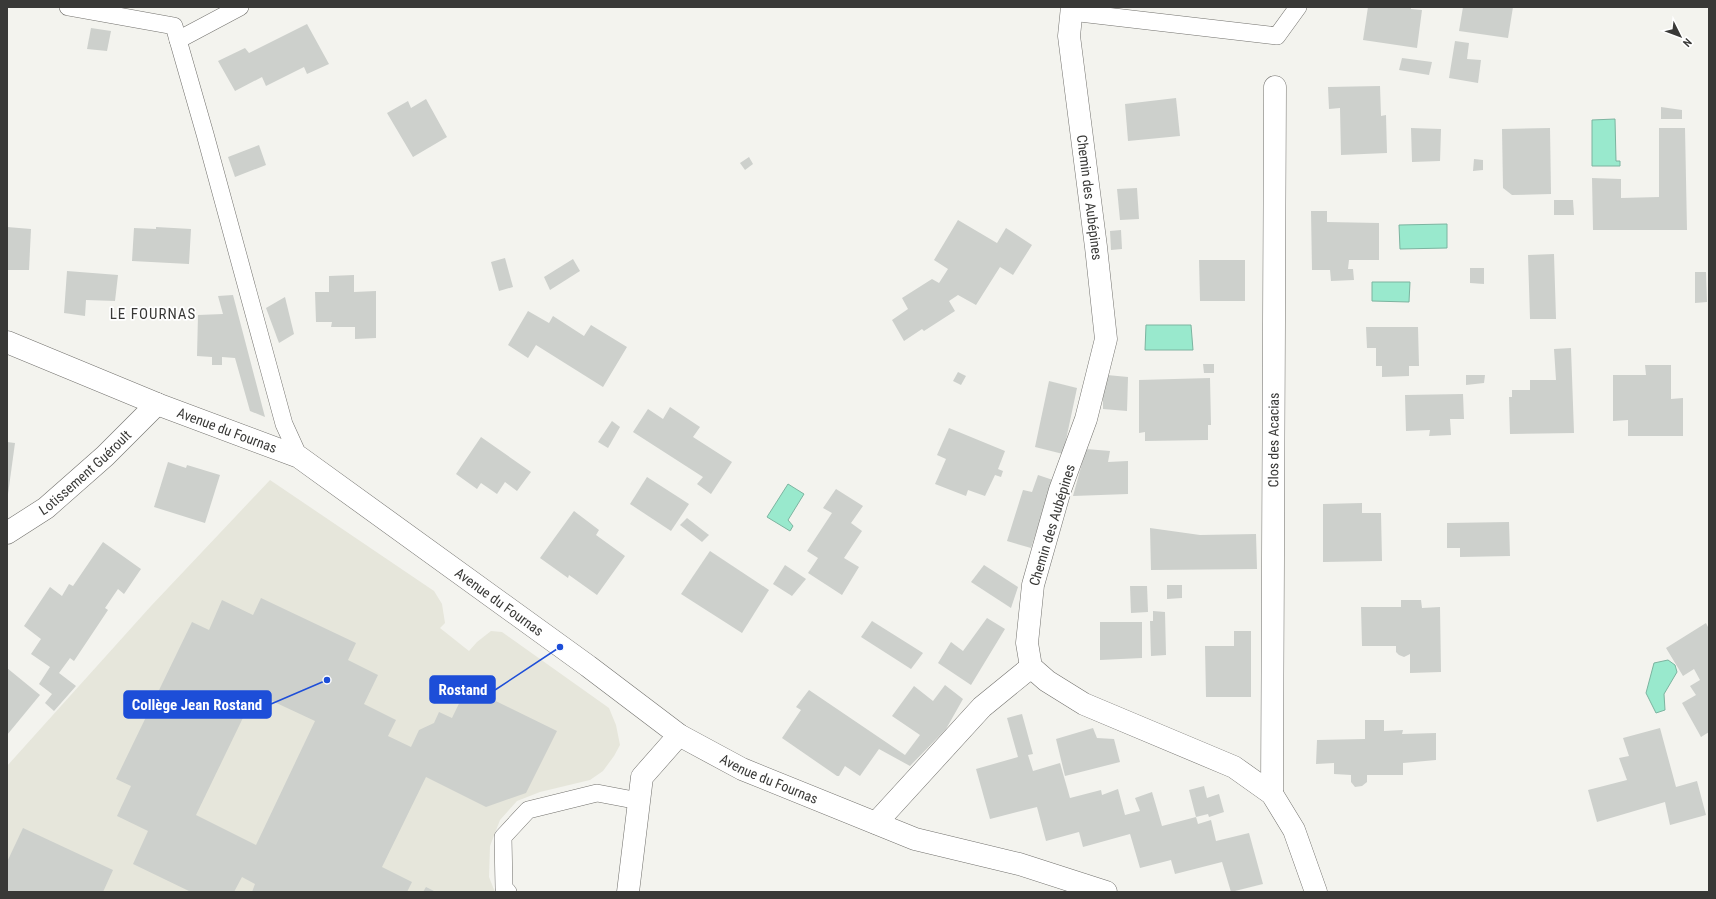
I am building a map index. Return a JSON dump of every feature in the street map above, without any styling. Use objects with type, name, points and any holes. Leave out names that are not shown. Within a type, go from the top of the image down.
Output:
[{"type":"street","name":"Chemin des Aubépines","points":[[1031,667],[1027,643],[1033,585],[1060,490],[1086,419],[1106,339],[1069,36],[1072,10]]},
{"type":"street","name":"Clos des Acacias","points":[[1272,794],[1274,87]]},
{"type":"street","name":"Avenue du Fournas","points":[[7,342],[157,404],[299,457],[588,666],[679,735],[742,769],[915,839],[1019,864],[1106,892]]},
{"type":"street","name":"Lotissement Guéroult","points":[[7,533],[46,508],[105,456],[157,404]]},
{"type":"street","points":[[876,823],[982,707],[1031,667],[1047,681],[1084,704],[1234,767],[1272,794],[1294,830],[1316,892]]},
{"type":"street","points":[[628,892],[642,777],[679,735]]},
{"type":"lane","points":[[68,7],[174,26],[284,424],[299,457]]},
{"type":"lane","points":[[178,40],[240,7]]},
{"type":"lane","points":[[1072,10],[1277,36],[1298,7]]},
{"type":"lane","points":[[508,892],[504,888],[503,837],[528,810],[597,793],[639,801]]},
{"type":"shaded area","points":[[1615,119],[1616,161],[1620,161],[1620,166],[1592,166],[1592,120]]},
{"type":"shaded area","points":[[1447,224],[1447,248],[1400,249],[1399,225]]},
{"type":"shaded area","points":[[1372,282],[1410,282],[1409,302],[1372,301]]},
{"type":"shaded area","points":[[1146,325],[1191,325],[1193,350],[1145,350]]},
{"type":"shaded area","points":[[270,480],[434,591],[442,604],[445,623],[440,628],[469,651],[477,642],[491,631],[502,632],[609,708],[616,725],[620,745],[614,756],[603,771],[590,780],[540,792],[517,801],[500,820],[490,846],[489,877],[495,892],[7,892],[7,766],[151,606]]},
{"type":"shaded area","points":[[788,484],[804,494],[788,520],[793,526],[790,531],[767,517]]},
{"type":"shaded area","points":[[1668,660],[1675,665],[1677,672],[1664,694],[1665,710],[1656,713],[1646,693],[1654,663]]},
{"type":"building","points":[[1368,7],[1411,7],[1411,9],[1422,10],[1417,48],[1363,40]]},
{"type":"building","points":[[1463,7],[1513,7],[1508,38],[1459,31]]},
{"type":"building","points":[[307,24],[329,64],[307,74],[304,67],[266,86],[262,77],[235,91],[218,61],[245,48],[249,53]]},
{"type":"building","points":[[91,28],[111,31],[107,51],[87,49]]},
{"type":"building","points":[[1455,41],[1469,43],[1467,59],[1481,60],[1478,83],[1449,78]]},
{"type":"building","points":[[1402,58],[1432,62],[1429,75],[1399,70]]},
{"type":"building","points":[[1380,86],[1381,116],[1386,115],[1387,153],[1341,155],[1340,108],[1329,109],[1328,87]]},
{"type":"building","points":[[1176,98],[1180,136],[1128,141],[1125,104]]},
{"type":"building","points":[[426,99],[447,137],[413,157],[387,113],[408,101],[411,108]]},
{"type":"building","points":[[1661,107],[1682,110],[1682,119],[1661,119]]},
{"type":"building","points":[[1411,128],[1441,129],[1440,161],[1412,162]]},
{"type":"building","points":[[1550,128],[1551,194],[1512,195],[1503,188],[1502,129]]},
{"type":"building","points":[[1659,128],[1685,128],[1687,230],[1593,230],[1592,178],[1621,179],[1621,198],[1659,197]]},
{"type":"building","points":[[259,145],[266,165],[235,177],[228,157]]},
{"type":"building","points":[[749,157],[753,164],[745,170],[740,163]]},
{"type":"building","points":[[1474,159],[1483,160],[1483,170],[1473,171]]},
{"type":"building","points":[[1137,188],[1139,219],[1120,220],[1117,189]]},
{"type":"building","points":[[1554,200],[1573,200],[1574,215],[1554,215]]},
{"type":"building","points":[[1311,211],[1327,211],[1327,222],[1379,223],[1379,260],[1349,260],[1348,269],[1353,269],[1354,280],[1331,281],[1330,270],[1312,270]]},
{"type":"building","points":[[958,220],[997,243],[1006,228],[1032,245],[1013,275],[1000,267],[976,305],[958,295],[949,301],[955,311],[924,331],[922,329],[904,341],[892,320],[908,309],[902,298],[932,279],[939,283],[948,269],[934,260]]},
{"type":"building","points":[[7,227],[31,229],[29,270],[7,270]]},
{"type":"building","points":[[156,227],[191,229],[189,264],[132,261],[134,228],[156,229]]},
{"type":"building","points":[[1121,230],[1122,249],[1111,250],[1110,231]]},
{"type":"building","points":[[1554,254],[1556,319],[1530,319],[1528,255]]},
{"type":"building","points":[[505,258],[513,287],[499,291],[491,262]]},
{"type":"building","points":[[573,259],[580,271],[550,290],[544,277]]},
{"type":"building","points":[[1199,260],[1245,260],[1245,301],[1200,301]]},
{"type":"building","points":[[1470,268],[1484,268],[1484,284],[1470,283]]},
{"type":"building","points":[[67,271],[118,275],[115,301],[86,300],[85,316],[64,313]]},
{"type":"building","points":[[1695,272],[1706,272],[1707,302],[1695,303]]},
{"type":"building","points":[[354,275],[354,292],[376,291],[376,338],[355,339],[355,327],[331,327],[332,322],[316,322],[315,292],[329,292],[329,276]]},
{"type":"building","points":[[233,295],[265,417],[250,411],[235,358],[222,357],[222,365],[212,365],[212,357],[197,356],[198,315],[223,314],[218,296]]},
{"type":"building","points":[[285,297],[294,334],[279,343],[266,308]]},
{"type":"building","points":[[528,311],[549,323],[553,316],[584,336],[591,325],[627,347],[603,387],[536,345],[528,358],[508,345]]},
{"type":"building","points":[[1366,327],[1418,327],[1419,366],[1409,366],[1409,376],[1382,377],[1382,366],[1376,366],[1376,348],[1367,348]]},
{"type":"building","points":[[1571,348],[1574,433],[1510,434],[1509,397],[1512,397],[1512,390],[1530,390],[1530,380],[1556,380],[1554,349]]},
{"type":"building","points":[[1203,364],[1214,364],[1214,373],[1204,373]]},
{"type":"building","points":[[1645,365],[1671,365],[1671,399],[1683,398],[1683,436],[1628,436],[1628,420],[1613,421],[1613,375],[1646,375]]},
{"type":"building","points":[[958,372],[966,376],[961,385],[953,381]]},
{"type":"building","points":[[1107,375],[1128,377],[1127,411],[1103,409],[1103,394]]},
{"type":"building","points":[[1466,375],[1485,375],[1484,383],[1466,385]]},
{"type":"building","points":[[1210,378],[1211,425],[1208,425],[1208,440],[1145,441],[1145,432],[1139,433],[1139,380]]},
{"type":"building","points":[[1049,381],[1077,388],[1063,454],[1035,447]]},
{"type":"building","points":[[1463,394],[1464,419],[1450,419],[1451,435],[1429,436],[1430,430],[1406,431],[1405,395]]},
{"type":"building","points":[[670,407],[700,427],[693,437],[732,462],[711,494],[697,484],[703,477],[633,432],[648,409],[663,419]]},
{"type":"building","points":[[612,421],[620,427],[608,448],[598,442]]},
{"type":"building","points":[[949,428],[1005,451],[998,469],[1003,471],[1001,477],[995,475],[985,496],[968,490],[966,496],[935,484],[946,459],[937,455]]},
{"type":"building","points":[[481,437],[531,472],[517,491],[505,482],[497,494],[481,483],[477,489],[456,474]]},
{"type":"building","points":[[7,442],[15,443],[8,494],[7,494]]},
{"type":"building","points":[[1086,449],[1110,451],[1108,462],[1128,461],[1128,494],[1073,496]]},
{"type":"building","points":[[168,462],[186,468],[187,465],[220,475],[205,523],[154,507]]},
{"type":"building","points":[[1038,475],[1053,480],[1031,548],[1007,541],[1023,490],[1032,492]]},
{"type":"building","points":[[647,477],[689,504],[671,531],[630,504]]},
{"type":"building","points":[[836,489],[863,506],[851,523],[862,531],[844,558],[859,567],[842,595],[808,573],[818,558],[807,551],[832,513],[823,508]]},
{"type":"building","points":[[1362,503],[1362,513],[1381,513],[1382,561],[1323,562],[1323,504]]},
{"type":"building","points":[[574,511],[599,530],[596,535],[625,556],[597,595],[569,575],[568,578],[540,558]]},
{"type":"building","points":[[687,518],[709,535],[702,542],[680,525]]},
{"type":"building","points":[[1509,522],[1510,556],[1460,557],[1460,548],[1447,548],[1447,523]]},
{"type":"building","points":[[1150,528],[1200,535],[1256,534],[1257,569],[1151,570]]},
{"type":"building","points":[[103,542],[141,569],[124,594],[118,589],[105,608],[108,610],[74,661],[70,658],[59,673],[76,686],[54,711],[45,703],[52,694],[39,684],[50,667],[31,654],[41,639],[24,626],[50,587],[62,596],[69,584],[73,586]]},
{"type":"building","points":[[710,551],[769,590],[742,633],[681,594]]},
{"type":"building","points":[[785,565],[806,579],[792,596],[773,584]]},
{"type":"building","points":[[984,565],[1018,587],[1011,608],[971,582]]},
{"type":"building","points":[[1167,585],[1182,585],[1182,598],[1167,599]]},
{"type":"building","points":[[1130,586],[1147,586],[1148,612],[1131,613]]},
{"type":"building","points":[[261,598],[356,643],[348,660],[378,675],[364,704],[396,720],[388,736],[411,747],[419,730],[434,723],[439,712],[452,718],[467,687],[557,731],[526,793],[486,807],[426,777],[382,867],[412,882],[407,892],[252,892],[255,884],[242,877],[234,892],[191,892],[133,864],[148,831],[117,816],[131,786],[116,779],[192,622],[209,630],[222,600],[253,615]],"holes":[[[255,693],[315,721],[256,845],[196,815]]]},
{"type":"building","points":[[1401,600],[1421,600],[1422,608],[1440,607],[1441,672],[1410,673],[1410,654],[1404,657],[1399,655],[1396,652],[1396,646],[1362,646],[1361,607],[1401,607]]},
{"type":"building","points":[[1153,611],[1165,612],[1166,655],[1151,656],[1150,621],[1153,621]]},
{"type":"building","points":[[987,618],[1005,629],[971,685],[938,663],[951,642],[963,651]]},
{"type":"building","points":[[872,621],[923,653],[911,669],[861,637]]},
{"type":"building","points":[[1100,622],[1142,622],[1142,658],[1100,660]]},
{"type":"building","points":[[1706,623],[1709,629],[1709,732],[1701,737],[1682,703],[1696,695],[1690,686],[1700,680],[1694,669],[1683,676],[1666,648]]},
{"type":"building","points":[[1234,631],[1251,631],[1251,697],[1206,697],[1205,646],[1234,646]]},
{"type":"building","points":[[7,668],[40,695],[7,735]]},
{"type":"building","points":[[945,685],[963,699],[946,729],[910,766],[879,749],[860,776],[845,766],[839,776],[837,776],[782,738],[801,710],[796,707],[809,690],[905,755],[920,735],[892,716],[914,686],[933,701]]},
{"type":"building","points":[[1022,714],[1033,754],[1028,755],[1033,771],[1060,763],[1070,798],[1101,790],[1102,795],[1118,789],[1125,815],[1140,811],[1135,798],[1152,792],[1162,826],[1196,817],[1198,824],[1211,820],[1216,841],[1249,833],[1263,884],[1231,892],[1222,862],[1175,874],[1171,860],[1140,868],[1130,834],[1083,847],[1079,832],[1046,841],[1037,807],[990,819],[976,769],[1018,757],[1007,718]]},
{"type":"building","points":[[1365,720],[1384,720],[1384,731],[1403,730],[1402,734],[1436,733],[1436,760],[1403,763],[1403,775],[1367,775],[1367,782],[1362,786],[1355,787],[1351,782],[1351,775],[1334,774],[1334,763],[1316,764],[1317,740],[1365,739]]},
{"type":"building","points":[[1093,728],[1097,738],[1114,739],[1120,762],[1065,776],[1056,739]]},
{"type":"building","points":[[1660,728],[1676,787],[1697,781],[1706,815],[1670,825],[1665,802],[1597,822],[1588,790],[1627,780],[1619,758],[1629,756],[1623,738]]},
{"type":"building","points":[[1204,786],[1207,798],[1219,794],[1224,812],[1209,817],[1208,814],[1196,817],[1189,790]]},
{"type":"building","points":[[23,828],[113,870],[103,892],[7,892],[7,862]]},
{"type":"building","points":[[426,887],[436,892],[423,892]]},
{"type":"place","name":"Rostand","points":[[560,647]]},
{"type":"place","name":"Collège Jean Rostand","points":[[327,680]]},
{"type":"district","name":"LE FOURNAS","points":[[153,314]]}]
